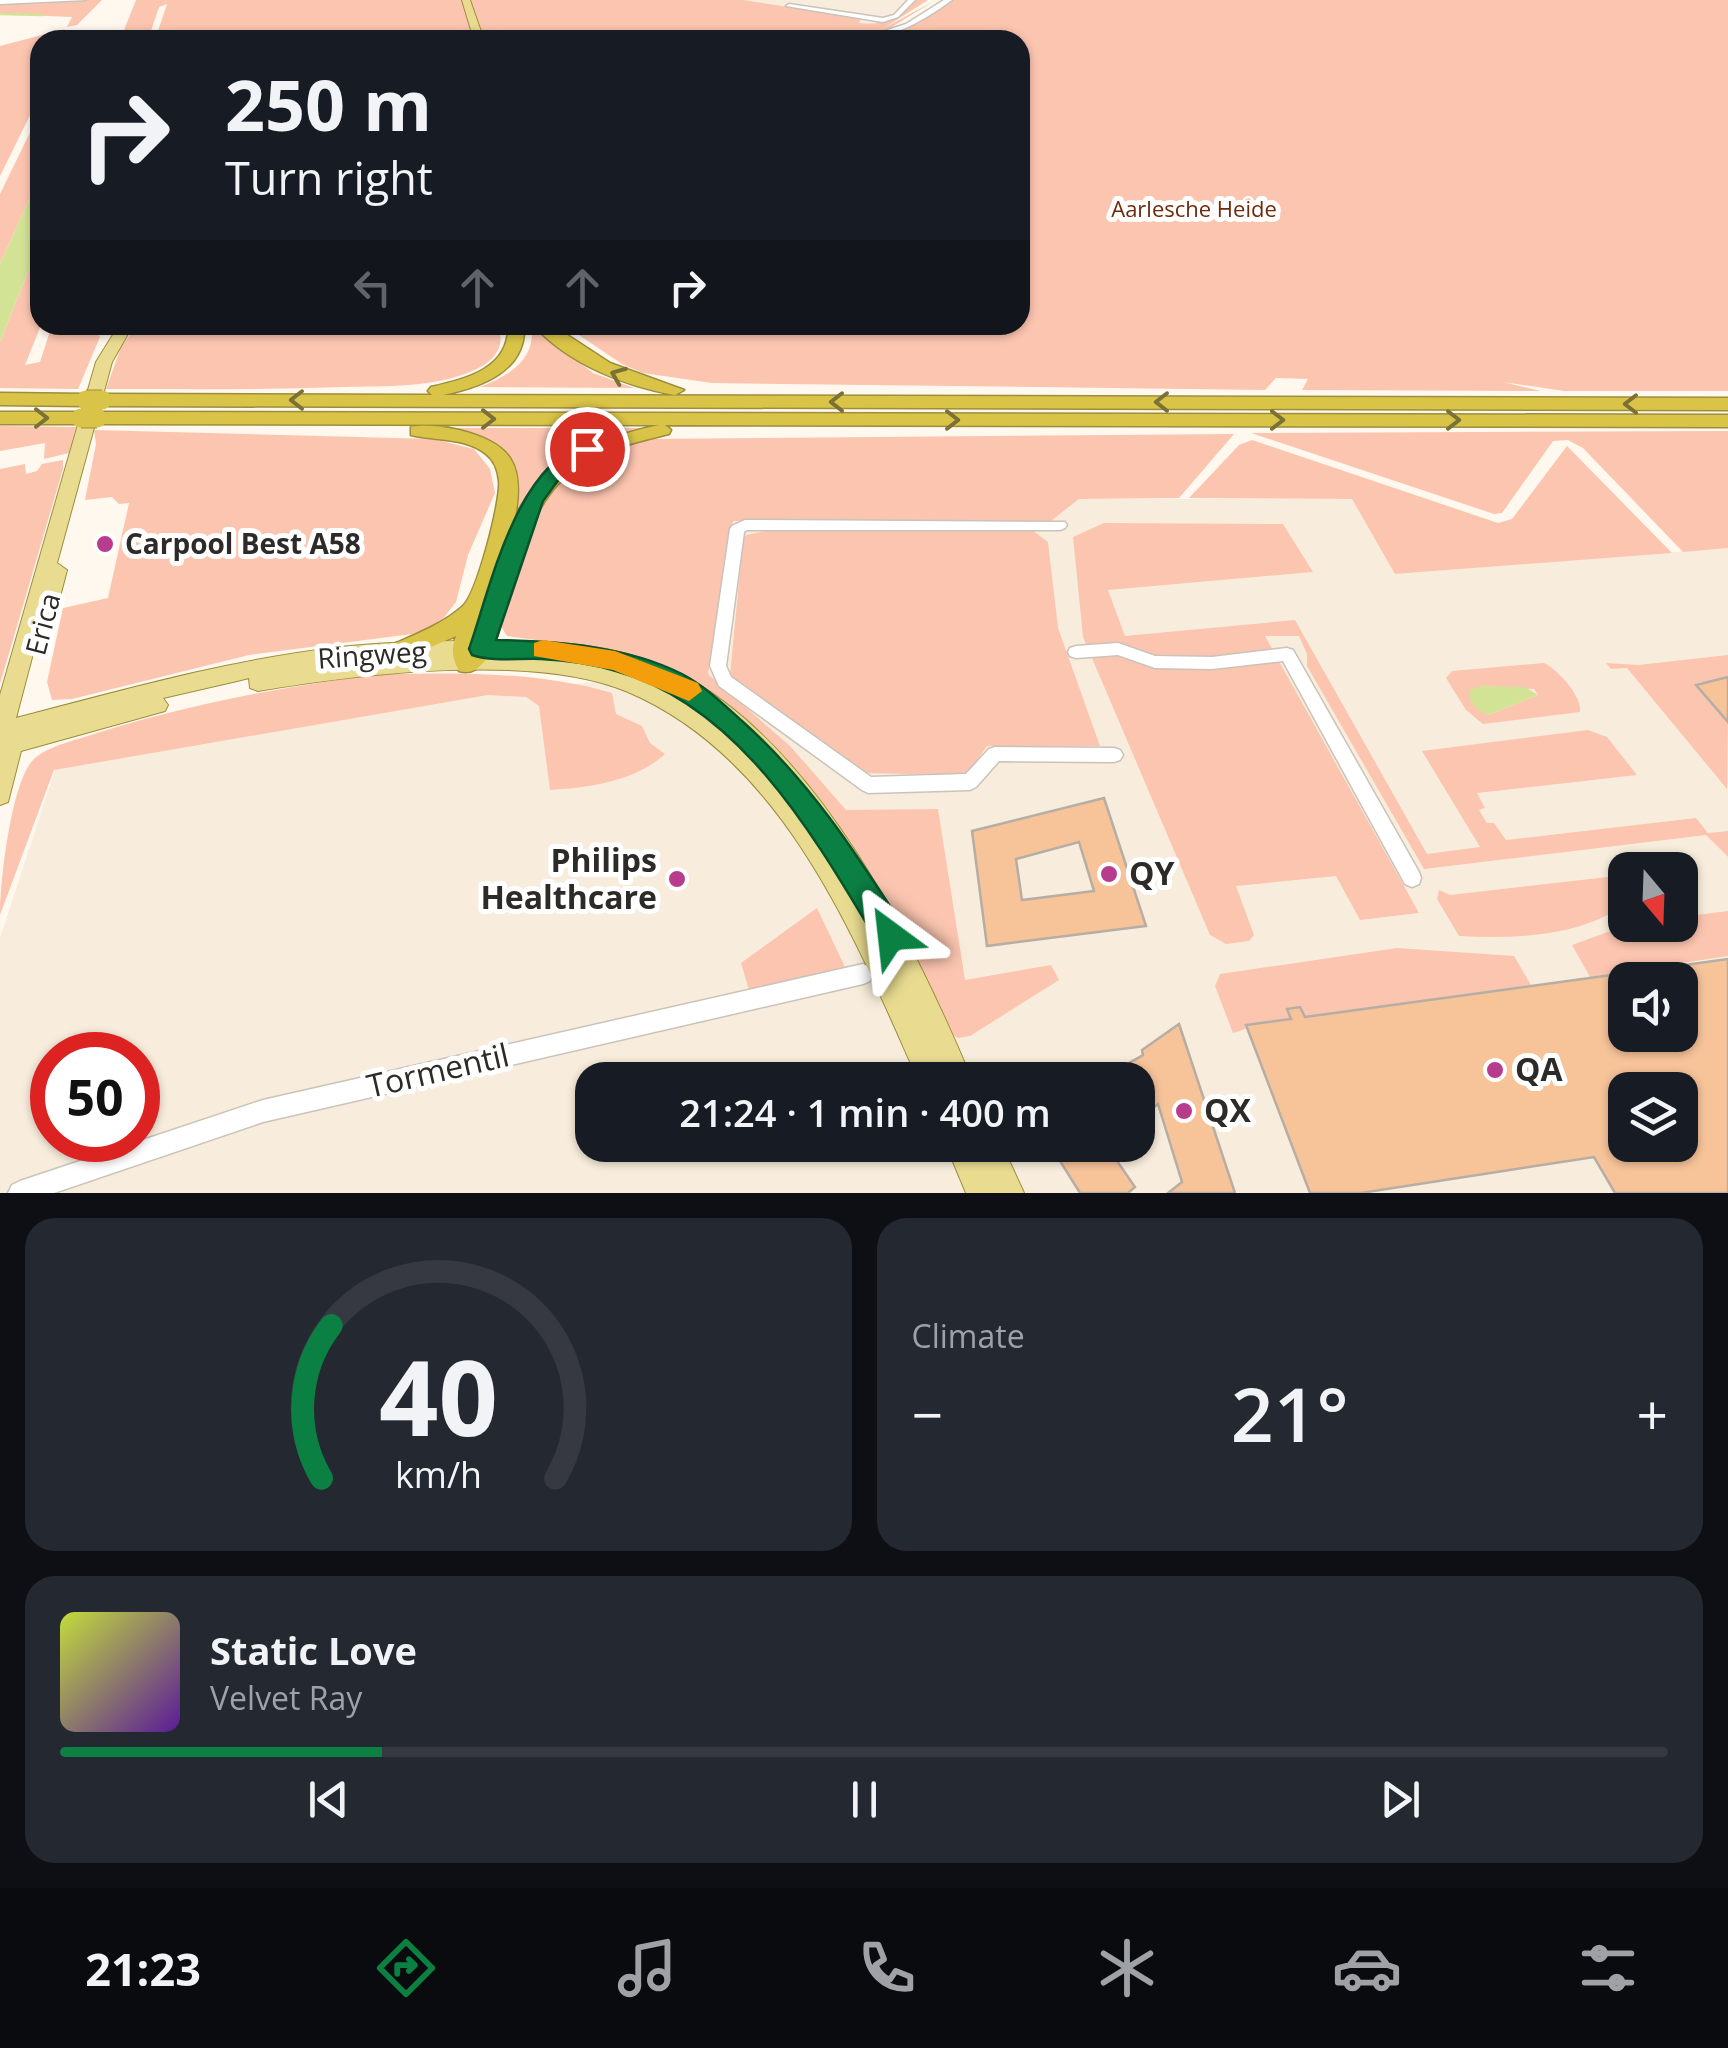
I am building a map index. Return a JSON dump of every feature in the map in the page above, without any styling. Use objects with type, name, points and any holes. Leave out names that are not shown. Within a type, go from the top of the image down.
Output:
[{"type":"highway","points":[[394,400],[457,387],[486,375],[514,350],[515,335]]},
{"type":"highway","points":[[555,335],[598,367],[622,378],[747,402]]},
{"type":"highway","points":[[92,409],[394,400],[1728,404]]},
{"type":"highway","points":[[2,406],[285,418],[1728,421]]},
{"type":"highway","points":[[285,418],[449,434],[470,439],[497,454],[513,487],[476,608],[470,654]]},
{"type":"highway","points":[[470,654],[533,500],[569,460],[609,441],[665,430],[855,420]]},
{"type":"highway","points":[[404,650],[446,630],[476,608]]},
{"type":"main road","points":[[466,0],[476,30]]},
{"type":"main road","name":"Erica","points":[[0,795],[5,737],[65,536],[66,509],[104,362],[120,335]]},
{"type":"main road","name":"Ringweg","points":[[5,737],[256,668],[404,650],[582,654],[650,671],[688,690],[743,733],[822,825],[891,936],[949,1062]]},
{"type":"main road","name":"Ringweg","points":[[5,737],[275,679],[470,654],[580,670],[633,684],[684,712],[724,744],[794,820],[840,885],[880,960],[925,1062]]},
{"type":"main road","points":[[969,1162],[982,1193]]},
{"type":"main road","points":[[994,1162],[1008,1193]]},
{"type":"street","points":[[28,0],[81,0]]},
{"type":"street","points":[[0,2],[81,0]]},
{"type":"street","points":[[789,6],[882,20],[896,16],[912,0]]},
{"type":"street","points":[[886,30],[938,0]]},
{"type":"street","points":[[892,30],[920,20],[948,0]]},
{"type":"street","points":[[1060,525],[737,528],[718,666],[725,681],[868,785],[970,782],[996,754],[1114,756]]},
{"type":"street","points":[[1076,652],[1118,649],[1155,662],[1212,663],[1288,654],[1412,878]]},
{"type":"street","name":"Tormentil","points":[[20,1193],[263,1111],[864,974]]},
{"type":"shaded area","points":[[691,0],[916,0],[901,17],[875,27]]},
{"type":"shaded area","points":[[30,197],[30,267],[0,342],[0,264]]},
{"type":"shaded area","points":[[1079,499],[1352,499],[1396,574],[1728,548],[1728,1193],[0,1193],[0,938],[57,764],[518,688],[707,674],[733,521],[1051,521]]},
{"type":"shaded area","points":[[1479,686],[1525,687],[1538,695],[1488,715],[1470,698],[1470,690]]},
{"type":"green space","points":[[0,0],[102,0],[77,25],[67,27],[72,17],[0,14]]},
{"type":"green space","name":"Aarlesche Heide","points":[[136,0],[743,0],[861,18],[859,23],[868,24],[890,19],[916,0],[928,0],[884,28],[936,0],[890,28],[898,30],[158,30],[167,4],[159,7],[151,30],[124,30]]},
{"type":"green space","name":"Aarlesche Heide","points":[[951,0],[1728,0],[1728,391],[1564,391],[1503,382],[1541,391],[1302,390],[1308,379],[1276,378],[1265,390],[712,383],[643,373],[579,335],[1030,335],[1030,30],[898,30]]},
{"type":"green space","points":[[30,38],[30,115],[0,176],[0,46]]},
{"type":"green space","points":[[30,132],[30,197],[0,264],[0,194]]},
{"type":"green space","points":[[30,267],[30,335],[37,335],[25,365],[40,362],[49,335],[100,337],[78,389],[0,388],[0,342]]},
{"type":"green space","points":[[130,335],[500,335],[501,340],[492,359],[457,377],[392,386],[284,389],[106,389],[121,347]]},
{"type":"green space","points":[[544,335],[593,373],[634,388],[480,387],[518,365],[530,348],[532,337]]},
{"type":"green space","points":[[0,426],[76,427],[69,453],[44,459],[45,443],[0,451]]},
{"type":"green space","points":[[434,428],[648,428],[601,441],[571,457],[547,481],[508,538],[519,497],[511,464]]},
{"type":"green space","points":[[94,430],[433,439],[474,449],[490,469],[495,493],[468,555],[456,602],[439,624],[412,634],[249,655],[72,699],[52,700],[47,682],[63,608],[108,598],[129,503],[119,504],[112,497],[85,500],[96,444]]},
{"type":"green space","points":[[1728,431],[1728,548],[1683,552],[1583,448],[1568,440],[1553,441],[1502,513],[1494,514],[1251,433]]},
{"type":"green space","points":[[1234,434],[1179,498],[1079,499],[1051,521],[733,521],[708,674],[790,746],[846,810],[938,809],[965,980],[1051,965],[1059,980],[970,1036],[958,1038],[940,1028],[729,714],[580,646],[507,636],[502,628],[505,605],[548,496],[573,469],[645,439]]},
{"type":"green space","points":[[1252,440],[1498,523],[1512,519],[1567,446],[1672,553],[1395,574],[1352,499],[1189,498],[1239,445]]},
{"type":"green space","points":[[63,460],[0,684],[0,469],[25,464],[26,474],[37,471],[42,464]]},
{"type":"green space","points":[[1104,523],[1283,524],[1313,572],[1108,590],[1125,636],[1295,620],[1427,854],[1480,847],[1422,751],[1588,730],[1607,737],[1637,775],[1477,793],[1485,808],[1479,810],[1487,823],[1494,823],[1506,840],[1696,818],[1708,833],[1728,831],[1728,857],[1706,835],[1424,869],[1307,666],[1307,654],[1299,636],[1265,636],[1419,913],[1360,920],[1336,876],[1236,886],[1254,935],[1249,941],[1226,944],[1210,935],[1083,637],[1073,537]]},
{"type":"green space","points":[[772,530],[1032,530],[1048,542],[1058,628],[1100,746],[987,746],[967,775],[858,773],[735,684],[730,675],[743,540],[746,535]]},
{"type":"green space","points":[[1728,655],[1728,679],[1696,683],[1728,720],[1727,789],[1627,668],[1611,669],[1606,663],[1638,665]]},
{"type":"green space","points":[[1544,663],[1568,684],[1580,712],[1483,724],[1466,710],[1446,678],[1452,671]],"holes":[[[1479,686],[1534,689],[1538,695],[1488,715]]]},
{"type":"green space","points":[[382,674],[527,677],[612,693],[616,714],[642,726],[650,743],[665,754],[626,777],[550,790],[539,706],[526,697],[488,695],[54,770],[0,915],[13,810],[26,771],[40,754],[97,733],[203,705]]},
{"type":"green space","points":[[1608,877],[1608,915],[1545,934],[1459,936],[1437,899],[1439,890],[1450,895]]},
{"type":"green space","points":[[817,908],[845,967],[749,990],[741,963]]},
{"type":"green space","points":[[1728,911],[1728,956],[1689,962],[1608,962],[1608,974],[1590,977],[1572,945],[1608,932],[1608,942],[1698,942],[1698,915]]},
{"type":"green space","points":[[1397,948],[1514,956],[1531,985],[1260,1024],[1233,1033],[1215,986],[1220,974]]},
{"type":"building","points":[[1728,677],[1728,722],[1696,685]]},
{"type":"building","name":"QY","points":[[1104,798],[1146,926],[987,946],[972,831]],"holes":[[[1079,842],[1094,891],[1022,900],[1016,859]]]},
{"type":"building","name":"QA","points":[[1728,959],[1728,1193],[1615,1193],[1594,1157],[1361,1193],[1310,1193],[1246,1025],[1291,1019],[1287,1009],[1300,1007],[1305,1017],[1608,975],[1608,1052],[1698,1052],[1698,963]]},
{"type":"building","name":"QX","points":[[1179,1024],[1235,1193],[1168,1193],[1182,1182],[1158,1104],[1155,1106],[1155,1062],[1131,1062],[1143,1055],[1142,1050]]},
{"type":"building","points":[[1061,1162],[1118,1162],[1135,1187],[1128,1193],[1080,1193]]},
{"type":"waterway","points":[[0,14],[42,15]]},
{"type":"slow traffic","points":[[543,650],[615,661],[650,671],[689,691]]},
{"type":"place","name":"Carpool Best A58","points":[[105,544]]},
{"type":"place","name":"QY","points":[[1109,874]]},
{"type":"place","name":"Philips Healthcare","points":[[677,879]]},
{"type":"place","name":"QA","points":[[1495,1070]]},
{"type":"place","name":"QX","points":[[1184,1111]]},
{"type":"route","points":[[587,449],[554,471],[533,500],[480,649],[546,650],[615,661],[650,671],[698,696],[743,733],[780,771],[822,825],[891,936]]}]
